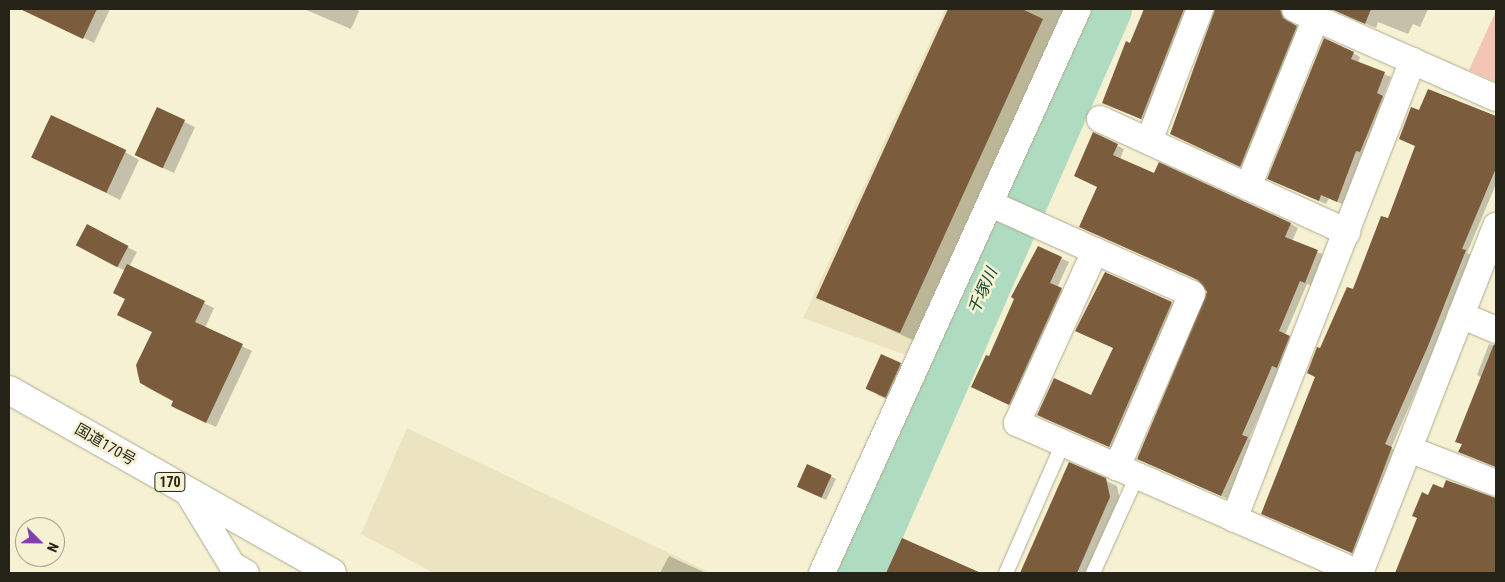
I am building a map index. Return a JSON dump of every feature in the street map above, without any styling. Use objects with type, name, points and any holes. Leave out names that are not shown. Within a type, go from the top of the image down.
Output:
[{"type":"highway","name":"国道170号","points":[[9,390],[332,573]]},
{"type":"street","points":[[822,573],[1007,212],[1078,9]]},
{"type":"street","points":[[1149,141],[1200,9]]},
{"type":"street","points":[[1248,187],[1306,13],[1496,98]]},
{"type":"street","points":[[1234,519],[1413,61]]},
{"type":"street","points":[[1100,119],[1347,232]]},
{"type":"street","points":[[1007,212],[1192,294],[1127,471]]},
{"type":"street","points":[[1095,251],[1017,423],[1359,573],[1496,226]]},
{"type":"street","points":[[1461,316],[1496,330]]},
{"type":"street","points":[[1409,449],[1496,483]]},
{"type":"street","points":[[187,491],[232,565],[246,573]]},
{"type":"lane","points":[[1006,573],[1063,443]]},
{"type":"lane","points":[[1093,573],[1127,471]]},
{"type":"shaded area","points":[[945,9],[1066,9],[906,355],[803,318]]},
{"type":"shaded area","points":[[1496,11],[1496,82],[1469,70]]},
{"type":"shaded area","points":[[407,428],[711,573],[434,573],[361,534]]},
{"type":"building","points":[[20,9],[97,9],[83,39]]},
{"type":"building","points":[[948,9],[1022,9],[1043,19],[900,333],[816,298]]},
{"type":"building","points":[[1144,9],[1184,9],[1141,119],[1102,103],[1126,41],[1130,43]]},
{"type":"building","points":[[1215,9],[1280,9],[1283,18],[1297,26],[1240,167],[1170,134]]},
{"type":"building","points":[[1331,9],[1371,9],[1365,24]]},
{"type":"building","points":[[1324,38],[1354,52],[1351,59],[1385,72],[1377,93],[1383,96],[1360,152],[1356,151],[1337,202],[1321,195],[1319,201],[1267,179]]},
{"type":"building","points":[[1428,89],[1496,116],[1496,168],[1462,249],[1466,250],[1428,346],[1385,444],[1392,447],[1352,553],[1261,514],[1315,377],[1307,373],[1317,347],[1320,348],[1347,287],[1353,289],[1381,216],[1388,218],[1415,146],[1399,139],[1411,107],[1419,110]]},
{"type":"building","points":[[157,107],[185,120],[163,168],[135,155]]},
{"type":"building","points":[[51,115],[126,150],[106,193],[31,158]]},
{"type":"building","points":[[1093,132],[1118,144],[1113,155],[1154,173],[1159,162],[1291,223],[1285,237],[1318,250],[1305,283],[1300,281],[1279,331],[1290,336],[1277,368],[1272,366],[1242,435],[1248,437],[1221,496],[1137,459],[1207,292],[1198,280],[1079,227],[1097,187],[1074,176]]},
{"type":"building","points":[[87,224],[128,246],[117,267],[76,245]]},
{"type":"building","points":[[1038,246],[1062,257],[1050,283],[1062,288],[1009,405],[971,387],[986,355],[989,356],[1014,299],[1011,297]]},
{"type":"building","points":[[127,264],[205,301],[195,322],[243,344],[206,423],[171,406],[173,401],[140,383],[136,365],[152,332],[117,315],[125,299],[113,293]]},
{"type":"building","points":[[1105,272],[1172,302],[1109,447],[1037,415],[1054,378],[1091,395],[1113,348],[1075,331]]},
{"type":"building","points":[[1494,344],[1496,345],[1496,467],[1458,452],[1462,444],[1455,442]]},
{"type":"building","points":[[881,354],[901,363],[886,398],[866,389]]},
{"type":"building","points":[[1069,462],[1106,478],[1110,497],[1077,573],[1020,573]]},
{"type":"building","points":[[807,464],[832,475],[821,498],[797,487]]},
{"type":"building","points":[[1446,480],[1496,498],[1496,573],[1395,573],[1417,518],[1412,516],[1422,492],[1428,495],[1433,484],[1443,488]]},
{"type":"building","points":[[902,538],[981,573],[886,573]]},
{"type":"waterway","name":"千塚川","points":[[859,573],[1106,9]]}]
